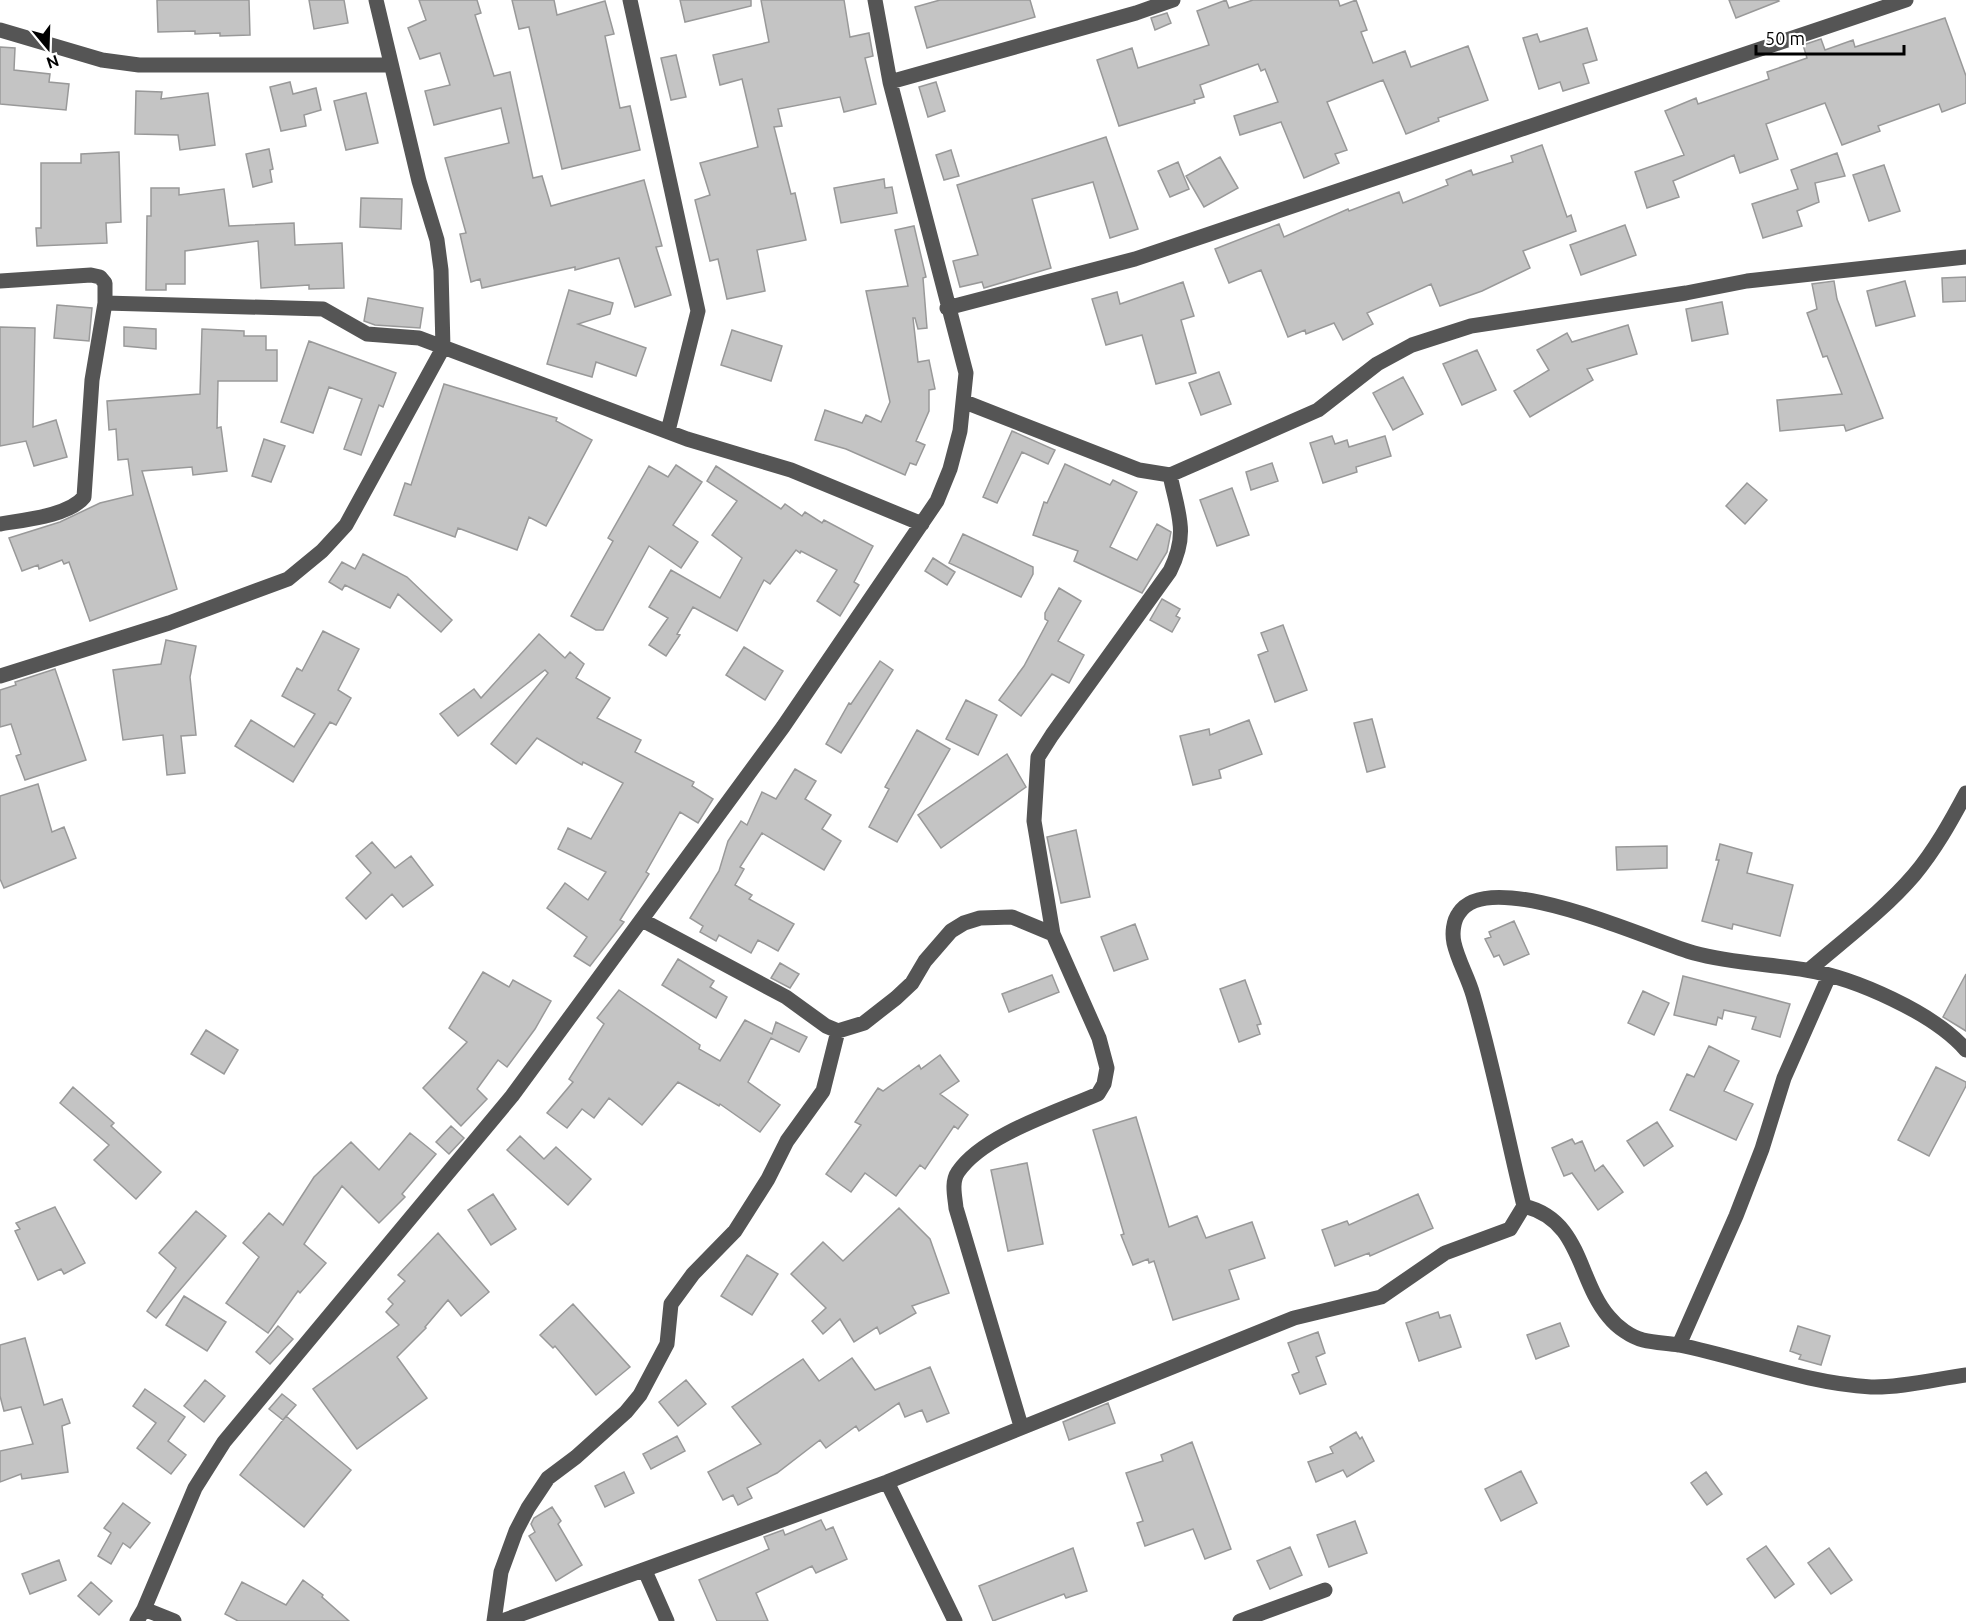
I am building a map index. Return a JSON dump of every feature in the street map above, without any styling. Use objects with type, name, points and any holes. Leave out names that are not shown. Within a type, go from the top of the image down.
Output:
[{"type":"street","points":[[0,676],[169,623],[288,579],[322,551],[346,525],[442,348],[441,270],[437,240],[389,65],[376,0]]},
{"type":"street","points":[[630,0],[698,311],[668,431]]},
{"type":"street","points":[[174,1621],[141,1615],[195,1488],[224,1442],[512,1096],[783,727],[937,501],[950,469],[965,402],[966,373],[947,308],[890,82],[875,0]]},
{"type":"street","points":[[890,82],[1134,7],[1173,0]]},
{"type":"street","points":[[947,308],[1135,259],[1906,0]]},
{"type":"street","points":[[0,30],[102,60],[139,65],[389,65]]},
{"type":"street","points":[[965,402],[1139,470],[1170,475],[1318,410],[1377,364],[1412,345],[1471,327],[1686,293],[1747,280],[1966,257]]},
{"type":"street","points":[[0,281],[100,277],[105,283],[105,303],[92,380],[84,497],[73,506],[39,518],[0,524]]},
{"type":"street","points":[[105,303],[323,309],[367,334],[419,338],[706,446],[791,470],[922,524]]},
{"type":"street","points":[[1021,1426],[956,1208],[954,1187],[957,1172],[985,1144],[1098,1094],[1104,1084],[1107,1068],[1098,1038],[1053,934],[1034,821],[1038,757],[1170,571],[1178,556],[1182,536],[1170,475]]},
{"type":"street","points":[[1809,970],[1894,897],[1916,873],[1950,823],[1966,793]]},
{"type":"street","points":[[502,1621],[887,1482],[1021,1426],[1294,1318],[1381,1297],[1445,1253],[1510,1229],[1524,1206],[1473,994],[1454,942],[1454,921],[1459,911],[1470,902],[1488,898],[1534,900],[1560,906],[1696,954],[1809,970],[1905,1004],[1953,1034],[1966,1050]]},
{"type":"street","points":[[642,920],[786,998],[826,1026],[837,1030],[864,1023],[896,998],[912,983],[925,961],[951,931],[964,923],[981,918],[1012,917],[1053,934]]},
{"type":"street","points":[[1679,1345],[1736,1216],[1762,1149],[1784,1078],[1829,976]]},
{"type":"street","points":[[494,1621],[501,1572],[516,1531],[528,1508],[548,1478],[626,1412],[640,1395],[667,1344],[671,1304],[687,1281],[735,1231],[768,1179],[787,1141],[823,1091],[837,1030]]},
{"type":"street","points":[[1524,1206],[1546,1214],[1566,1234],[1609,1317],[1623,1329],[1642,1340],[1679,1345],[1772,1371],[1872,1387],[1966,1375]]},
{"type":"street","points":[[887,1482],[955,1621]]},
{"type":"street","points":[[645,1571],[667,1621]]},
{"type":"street","points":[[1240,1621],[1325,1590]]},
{"type":"building","points":[[157,0],[249,0],[250,35],[220,36],[220,33],[195,34],[195,31],[158,32]]},
{"type":"building","points":[[309,0],[344,0],[348,23],[314,29]]},
{"type":"building","points":[[419,0],[477,0],[481,13],[475,15],[494,76],[510,72],[533,178],[542,176],[551,206],[644,180],[662,246],[656,247],[671,295],[635,307],[619,258],[575,270],[575,267],[482,288],[480,279],[471,282],[460,234],[466,233],[445,158],[509,143],[501,108],[434,125],[425,91],[450,85],[440,53],[420,59],[408,28],[426,20]]},
{"type":"building","points":[[512,0],[554,0],[557,15],[605,1],[614,34],[605,36],[620,108],[630,106],[640,150],[562,169],[529,27],[519,29]]},
{"type":"building","points":[[680,0],[751,0],[751,6],[685,22]]},
{"type":"building","points":[[761,0],[844,0],[850,37],[869,33],[873,56],[865,58],[876,104],[844,112],[840,97],[778,109],[782,126],[774,127],[791,194],[795,193],[806,240],[757,250],[765,291],[727,299],[718,259],[710,261],[695,200],[710,195],[700,163],[758,147],[742,79],[720,85],[713,55],[769,42]]},
{"type":"building","points":[[940,0],[1030,0],[1035,17],[927,48],[915,7]]},
{"type":"building","points":[[1226,0],[1229,8],[1253,0],[1338,0],[1340,6],[1356,0],[1367,30],[1361,32],[1373,63],[1405,51],[1411,67],[1468,46],[1488,100],[1438,118],[1439,121],[1406,134],[1383,80],[1327,102],[1347,150],[1335,154],[1339,163],[1304,178],[1281,122],[1240,135],[1234,116],[1278,102],[1265,69],[1261,71],[1258,64],[1200,85],[1204,97],[1194,100],[1195,103],[1119,126],[1097,60],[1132,48],[1138,68],[1209,45],[1197,11]]},
{"type":"building","points":[[1729,0],[1778,0],[1779,1],[1736,18]]},
{"type":"building","points":[[1167,13],[1171,23],[1155,30],[1151,18]]},
{"type":"building","points":[[1945,18],[1966,76],[1966,103],[1942,112],[1939,104],[1878,126],[1880,131],[1842,145],[1825,103],[1766,124],[1778,159],[1740,173],[1734,155],[1673,181],[1679,197],[1647,208],[1635,172],[1684,155],[1665,111],[1696,98],[1698,104],[1769,79],[1767,72],[1807,58],[1803,45],[1821,39],[1825,50],[1853,40],[1855,47]]},
{"type":"building","points":[[1587,28],[1597,60],[1583,64],[1589,83],[1563,91],[1560,82],[1539,89],[1523,38],[1537,34],[1540,42]]},
{"type":"building","points":[[0,47],[15,48],[14,70],[50,74],[49,82],[69,84],[66,110],[0,104]]},
{"type":"building","points":[[676,55],[686,97],[671,100],[661,58]]},
{"type":"building","points":[[290,82],[293,94],[316,88],[321,110],[304,115],[306,126],[281,131],[270,87]]},
{"type":"building","points":[[936,82],[945,111],[928,117],[919,87]]},
{"type":"building","points":[[136,91],[162,92],[161,99],[208,93],[215,145],[180,150],[178,135],[135,134]]},
{"type":"building","points":[[366,93],[378,143],[346,150],[334,101]]},
{"type":"building","points":[[1106,137],[1138,229],[1110,238],[1093,182],[1032,199],[1051,268],[984,288],[982,282],[960,287],[953,261],[978,255],[957,185]]},
{"type":"building","points":[[1542,145],[1567,217],[1571,215],[1576,231],[1523,251],[1530,268],[1482,291],[1440,306],[1431,284],[1367,313],[1373,324],[1343,340],[1334,323],[1306,334],[1305,330],[1288,337],[1261,270],[1229,283],[1215,249],[1279,224],[1284,237],[1348,209],[1349,211],[1399,192],[1403,203],[1448,185],[1446,180],[1471,170],[1473,175],[1513,162],[1511,156]]},
{"type":"building","points":[[269,149],[273,169],[270,170],[272,182],[253,187],[246,154]]},
{"type":"building","points":[[951,150],[959,176],[944,180],[936,155]]},
{"type":"building","points":[[119,152],[121,222],[106,223],[107,243],[37,246],[36,228],[41,228],[41,163],[81,163],[81,154]]},
{"type":"building","points":[[1837,153],[1845,176],[1815,183],[1819,202],[1797,211],[1802,226],[1763,238],[1752,204],[1798,189],[1791,170]]},
{"type":"building","points":[[1220,157],[1238,188],[1204,207],[1186,176]]},
{"type":"building","points":[[1178,162],[1189,189],[1170,197],[1158,171]]},
{"type":"building","points":[[1884,165],[1900,211],[1869,221],[1853,175]]},
{"type":"building","points":[[884,179],[885,188],[892,187],[897,213],[841,223],[834,188]]},
{"type":"building","points":[[151,188],[179,188],[179,195],[224,189],[229,226],[294,223],[295,245],[342,243],[344,288],[309,289],[309,285],[261,288],[258,241],[185,251],[185,284],[166,284],[166,290],[146,290],[147,216],[151,216]]},
{"type":"building","points":[[361,198],[402,199],[401,229],[360,227]]},
{"type":"building","points":[[1625,225],[1636,255],[1581,275],[1570,245]]},
{"type":"building","points":[[914,226],[926,277],[923,278],[927,328],[918,329],[915,318],[913,318],[918,362],[929,360],[935,389],[929,390],[929,411],[916,441],[925,445],[916,465],[910,463],[905,475],[846,449],[815,440],[825,410],[862,423],[866,415],[881,422],[890,402],[866,291],[908,286],[895,230]]},
{"type":"building","points":[[1966,277],[1966,301],[1943,302],[1942,278]]},
{"type":"building","points":[[1834,281],[1837,299],[1883,418],[1846,431],[1844,425],[1780,431],[1777,400],[1842,394],[1827,356],[1823,357],[1807,313],[1817,309],[1812,284]]},
{"type":"building","points":[[1905,281],[1915,316],[1876,326],[1867,291]]},
{"type":"building","points":[[1183,282],[1194,316],[1181,320],[1196,373],[1156,384],[1142,335],[1106,345],[1092,299],[1117,292],[1120,304]]},
{"type":"building","points":[[569,290],[613,303],[610,314],[578,324],[646,348],[636,376],[596,362],[592,377],[547,364]]},
{"type":"building","points":[[368,298],[423,308],[420,328],[375,325],[364,321]]},
{"type":"building","points":[[1722,302],[1728,334],[1692,341],[1686,309]]},
{"type":"building","points":[[57,305],[92,308],[89,341],[54,338]]},
{"type":"building","points":[[1628,325],[1637,354],[1587,369],[1593,380],[1530,417],[1514,391],[1549,370],[1537,350],[1567,333],[1572,342]]},
{"type":"building","points":[[0,327],[35,328],[33,427],[56,420],[67,457],[34,466],[26,441],[0,446]]},
{"type":"building","points":[[124,327],[156,329],[156,349],[124,346]]},
{"type":"building","points":[[202,329],[244,331],[244,336],[266,336],[266,350],[277,350],[277,381],[218,381],[217,428],[221,427],[227,471],[193,475],[192,467],[142,471],[177,589],[90,621],[69,562],[64,564],[62,560],[39,569],[38,565],[22,571],[9,538],[60,522],[100,503],[133,495],[128,459],[118,460],[116,429],[109,430],[107,401],[200,394]]},
{"type":"building","points":[[732,330],[782,346],[771,381],[721,365]]},
{"type":"building","points":[[309,341],[396,373],[383,407],[379,405],[361,455],[344,449],[362,399],[329,387],[313,433],[281,422]]},
{"type":"building","points":[[1477,350],[1496,390],[1462,405],[1443,364]]},
{"type":"building","points":[[1219,372],[1231,404],[1201,415],[1189,383]]},
{"type":"building","points":[[1403,377],[1423,414],[1393,430],[1373,393]]},
{"type":"building","points":[[444,384],[557,418],[556,421],[592,440],[546,526],[529,517],[517,550],[458,528],[455,537],[394,515],[405,483],[411,485]]},
{"type":"building","points":[[1012,431],[1055,450],[1048,464],[1022,452],[997,503],[983,497]]},
{"type":"building","points":[[1332,436],[1335,444],[1347,440],[1349,447],[1385,436],[1391,456],[1356,467],[1357,472],[1323,483],[1310,443]]},
{"type":"building","points":[[264,439],[285,446],[271,482],[252,476]]},
{"type":"building","points":[[1272,463],[1278,481],[1251,490],[1246,472]]},
{"type":"building","points":[[1065,464],[1110,485],[1113,480],[1137,492],[1110,547],[1137,560],[1157,524],[1171,532],[1167,552],[1142,593],[1074,561],[1078,551],[1033,535],[1044,502],[1047,503]]},
{"type":"building","points":[[676,465],[702,482],[673,525],[698,542],[681,568],[649,546],[603,630],[596,630],[571,616],[613,541],[608,538],[649,466],[668,477]]},
{"type":"building","points":[[716,466],[781,509],[785,504],[802,516],[805,512],[822,523],[824,520],[873,546],[854,582],[859,585],[840,616],[817,601],[837,570],[796,550],[770,584],[764,580],[737,631],[693,607],[677,634],[680,635],[666,656],[649,645],[668,618],[649,607],[671,570],[720,598],[742,558],[712,535],[737,501],[707,481]]},
{"type":"building","points":[[1747,483],[1767,500],[1745,524],[1726,506]]},
{"type":"building","points":[[1232,488],[1249,535],[1217,546],[1200,500]]},
{"type":"building","points":[[963,534],[1033,567],[1033,574],[1021,597],[949,563]]},
{"type":"building","points":[[363,554],[407,577],[452,620],[441,632],[398,594],[390,608],[345,585],[342,590],[329,582],[342,562],[355,569]]},
{"type":"building","points":[[933,558],[955,572],[947,585],[925,571]]},
{"type":"building","points":[[1059,588],[1081,601],[1058,641],[1084,655],[1069,683],[1052,674],[1021,716],[999,700],[1024,666],[1048,621],[1045,619],[1045,613]]},
{"type":"building","points":[[1162,599],[1180,609],[1176,616],[1180,618],[1172,632],[1150,620]]},
{"type":"building","points":[[1283,625],[1307,690],[1275,702],[1258,655],[1268,651],[1261,633]]},
{"type":"building","points":[[323,631],[359,649],[338,690],[351,698],[336,725],[330,722],[293,782],[235,746],[251,720],[294,747],[315,714],[282,696],[297,668],[302,671]]},
{"type":"building","points":[[539,634],[565,658],[570,652],[584,664],[576,678],[610,698],[597,718],[641,740],[635,752],[694,782],[692,786],[713,799],[698,823],[680,812],[646,872],[649,874],[620,920],[624,922],[590,966],[574,956],[587,937],[547,908],[565,883],[588,900],[606,872],[558,849],[568,828],[591,839],[623,783],[583,762],[582,765],[537,738],[516,764],[491,744],[548,673],[545,670],[458,736],[440,714],[474,689],[481,698]]},
{"type":"building","points":[[166,640],[196,646],[190,677],[196,735],[181,736],[185,773],[167,775],[163,735],[123,740],[113,670],[161,664]]},
{"type":"building","points":[[744,647],[783,671],[765,700],[726,675]]},
{"type":"building","points":[[880,661],[893,670],[841,753],[826,744],[849,703],[851,704]]},
{"type":"building","points":[[55,669],[86,760],[25,780],[16,756],[21,754],[11,724],[0,727],[0,690],[16,685],[15,682]]},
{"type":"building","points":[[966,700],[997,715],[978,755],[946,739]]},
{"type":"building","points":[[1372,719],[1385,767],[1367,772],[1354,723]]},
{"type":"building","points":[[1249,720],[1262,754],[1219,770],[1221,778],[1193,785],[1180,736],[1209,729],[1210,735]]},
{"type":"building","points":[[917,730],[950,749],[897,842],[869,827],[889,789],[885,787]]},
{"type":"building","points":[[1007,754],[1026,787],[941,848],[918,815]]},
{"type":"building","points":[[795,769],[816,781],[805,799],[831,815],[822,829],[841,841],[824,870],[762,833],[740,867],[744,869],[735,885],[752,895],[749,899],[794,924],[778,951],[758,940],[751,953],[719,935],[716,941],[700,932],[703,926],[690,918],[719,871],[728,841],[741,821],[747,825],[762,792],[776,799]]},
{"type":"building","points":[[38,784],[52,832],[64,827],[76,858],[4,888],[0,879],[0,796]]},
{"type":"building","points":[[1076,830],[1090,897],[1061,903],[1047,837]]},
{"type":"building","points":[[372,842],[395,868],[411,856],[433,885],[403,907],[392,894],[366,919],[346,898],[371,873],[356,856]]},
{"type":"building","points":[[1720,844],[1752,853],[1747,873],[1793,885],[1780,936],[1733,924],[1732,929],[1702,921],[1719,860],[1716,860]]},
{"type":"building","points":[[1667,846],[1667,868],[1617,870],[1616,847]]},
{"type":"building","points":[[1514,921],[1529,954],[1504,965],[1499,955],[1494,957],[1485,939],[1491,937],[1489,932]]},
{"type":"building","points":[[1135,924],[1148,959],[1114,971],[1101,937]]},
{"type":"building","points":[[678,959],[714,981],[710,987],[727,997],[716,1018],[662,985]]},
{"type":"building","points":[[780,963],[799,974],[790,988],[771,978]]},
{"type":"building","points":[[483,972],[509,987],[513,980],[551,1001],[535,1029],[507,1067],[498,1060],[477,1089],[487,1099],[461,1126],[423,1088],[467,1042],[449,1028]]},
{"type":"building","points":[[1966,974],[1966,1031],[1943,1017]]},
{"type":"building","points":[[1052,975],[1059,992],[1009,1012],[1002,994]]},
{"type":"building","points":[[1683,976],[1790,1004],[1780,1037],[1752,1029],[1756,1017],[1724,1010],[1722,1019],[1718,1017],[1716,1025],[1674,1015]]},
{"type":"building","points":[[1245,980],[1261,1024],[1257,1025],[1260,1034],[1239,1042],[1220,989]]},
{"type":"building","points":[[619,990],[700,1045],[699,1049],[720,1061],[745,1020],[772,1034],[776,1022],[807,1037],[799,1052],[771,1038],[748,1082],[780,1105],[760,1132],[720,1104],[719,1106],[678,1082],[642,1125],[609,1098],[594,1118],[582,1109],[567,1128],[547,1113],[573,1082],[569,1079],[604,1024],[597,1018]]},
{"type":"building","points":[[1643,991],[1669,1003],[1654,1035],[1628,1023]]},
{"type":"building","points":[[206,1030],[238,1050],[224,1074],[191,1054]]},
{"type":"building","points":[[1709,1046],[1739,1061],[1724,1091],[1753,1104],[1736,1140],[1670,1110],[1687,1074],[1694,1077]]},
{"type":"building","points":[[940,1055],[959,1081],[940,1094],[968,1115],[958,1129],[954,1126],[925,1169],[920,1165],[896,1196],[865,1173],[851,1192],[826,1174],[861,1125],[855,1122],[878,1088],[883,1091],[919,1065],[921,1069]]},
{"type":"building","points":[[1936,1067],[1966,1082],[1966,1086],[1929,1156],[1898,1140]]},
{"type":"building","points":[[73,1087],[114,1123],[111,1126],[161,1172],[136,1199],[94,1160],[109,1145],[60,1103]]},
{"type":"building","points":[[1136,1117],[1169,1227],[1197,1216],[1206,1238],[1252,1222],[1265,1258],[1229,1270],[1239,1299],[1173,1320],[1154,1261],[1149,1263],[1148,1259],[1133,1265],[1121,1235],[1124,1234],[1093,1130]]},
{"type":"building","points":[[1657,1122],[1673,1146],[1644,1166],[1627,1141]]},
{"type":"building","points":[[451,1126],[464,1138],[449,1154],[436,1142]]},
{"type":"building","points":[[410,1133],[436,1154],[402,1194],[405,1197],[379,1223],[342,1186],[304,1244],[326,1263],[300,1293],[298,1291],[268,1333],[226,1303],[259,1257],[243,1243],[269,1213],[283,1225],[314,1177],[351,1142],[379,1170]]},
{"type":"building","points":[[520,1136],[544,1159],[556,1147],[591,1179],[568,1205],[507,1150]]},
{"type":"building","points":[[1572,1139],[1575,1144],[1582,1141],[1595,1171],[1603,1165],[1623,1192],[1598,1210],[1572,1173],[1564,1176],[1552,1148]]},
{"type":"building","points":[[1027,1163],[1043,1244],[1008,1251],[991,1170]]},
{"type":"building","points":[[493,1194],[516,1229],[491,1245],[468,1210]]},
{"type":"building","points":[[1418,1194],[1433,1228],[1370,1256],[1369,1253],[1335,1266],[1322,1230],[1347,1221],[1349,1225]]},
{"type":"building","points":[[55,1207],[85,1263],[64,1274],[61,1269],[38,1280],[15,1231],[20,1229],[16,1223]]},
{"type":"building","points":[[899,1208],[930,1239],[949,1293],[912,1306],[916,1313],[880,1334],[877,1327],[854,1342],[840,1319],[823,1334],[812,1321],[826,1308],[791,1274],[823,1242],[843,1261]]},
{"type":"building","points":[[196,1211],[226,1236],[156,1318],[147,1311],[176,1268],[159,1253]]},
{"type":"building","points":[[438,1233],[489,1292],[461,1316],[448,1300],[426,1328],[397,1357],[427,1398],[357,1449],[313,1389],[399,1325],[386,1312],[393,1304],[388,1299],[405,1281],[398,1275]]},
{"type":"building","points":[[747,1255],[778,1274],[752,1315],[721,1296]]},
{"type":"building","points":[[184,1296],[226,1322],[207,1351],[166,1325]]},
{"type":"building","points":[[573,1304],[630,1367],[596,1395],[555,1346],[553,1348],[540,1335]]},
{"type":"building","points":[[1438,1312],[1440,1318],[1450,1315],[1461,1347],[1419,1361],[1406,1323]]},
{"type":"building","points":[[1560,1323],[1569,1346],[1536,1359],[1527,1335]]},
{"type":"building","points":[[278,1326],[293,1339],[270,1364],[256,1352]]},
{"type":"building","points":[[1798,1326],[1830,1336],[1821,1365],[1799,1359],[1801,1355],[1790,1351]]},
{"type":"building","points":[[1318,1332],[1325,1353],[1316,1357],[1326,1384],[1300,1394],[1292,1375],[1299,1372],[1288,1343]]},
{"type":"building","points":[[25,1338],[44,1405],[62,1399],[70,1423],[62,1426],[68,1472],[22,1479],[21,1474],[0,1482],[0,1451],[33,1444],[21,1407],[4,1411],[0,1396],[0,1345]]},
{"type":"building","points":[[852,1358],[875,1390],[930,1367],[949,1413],[927,1422],[922,1410],[905,1417],[899,1403],[859,1431],[856,1426],[826,1448],[820,1440],[777,1473],[747,1488],[752,1498],[738,1505],[733,1495],[723,1500],[708,1472],[761,1444],[732,1407],[803,1359],[819,1381]]},
{"type":"building","points":[[205,1380],[225,1396],[204,1422],[184,1406]]},
{"type":"building","points":[[686,1380],[706,1404],[678,1426],[659,1402]]},
{"type":"building","points":[[145,1389],[185,1417],[168,1441],[186,1455],[171,1474],[137,1448],[156,1423],[133,1406]]},
{"type":"building","points":[[282,1394],[296,1405],[283,1420],[269,1409]]},
{"type":"building","points":[[1108,1403],[1115,1423],[1069,1440],[1063,1422]]},
{"type":"building","points":[[286,1416],[351,1470],[304,1527],[240,1475]]},
{"type":"building","points":[[1356,1432],[1360,1439],[1362,1437],[1374,1461],[1347,1477],[1343,1470],[1316,1482],[1308,1462],[1333,1453],[1330,1447]]},
{"type":"building","points":[[677,1436],[685,1451],[651,1469],[643,1454]]},
{"type":"building","points":[[1192,1442],[1231,1549],[1205,1559],[1193,1529],[1145,1546],[1137,1523],[1143,1521],[1126,1473],[1163,1461],[1161,1455]]},
{"type":"building","points":[[1521,1471],[1537,1503],[1501,1521],[1485,1489]]},
{"type":"building","points":[[624,1472],[634,1493],[605,1507],[595,1486]]},
{"type":"building","points":[[1706,1472],[1722,1494],[1707,1505],[1691,1483]]},
{"type":"building","points":[[123,1503],[150,1523],[130,1548],[123,1543],[111,1564],[98,1556],[111,1533],[104,1528]]},
{"type":"building","points":[[552,1507],[561,1521],[558,1524],[582,1565],[556,1581],[529,1536],[535,1532],[531,1524],[534,1518]]},
{"type":"building","points":[[821,1520],[826,1530],[833,1527],[847,1559],[816,1573],[812,1566],[756,1593],[768,1621],[717,1621],[699,1580],[769,1549],[764,1537],[783,1530],[785,1535]]},
{"type":"building","points":[[1355,1521],[1367,1553],[1329,1567],[1317,1535]]},
{"type":"building","points":[[1766,1546],[1794,1584],[1775,1598],[1747,1559]]},
{"type":"building","points":[[1290,1547],[1302,1575],[1270,1589],[1257,1561]]},
{"type":"building","points":[[1073,1548],[1087,1591],[1066,1598],[1064,1594],[993,1621],[979,1586]]},
{"type":"building","points":[[1829,1548],[1852,1580],[1831,1594],[1808,1563]]},
{"type":"building","points":[[59,1560],[66,1580],[30,1594],[22,1574]]},
{"type":"building","points":[[303,1580],[323,1595],[322,1597],[349,1621],[238,1621],[225,1614],[242,1582],[286,1605]]},
{"type":"building","points":[[91,1582],[112,1601],[99,1615],[78,1596]]}]
